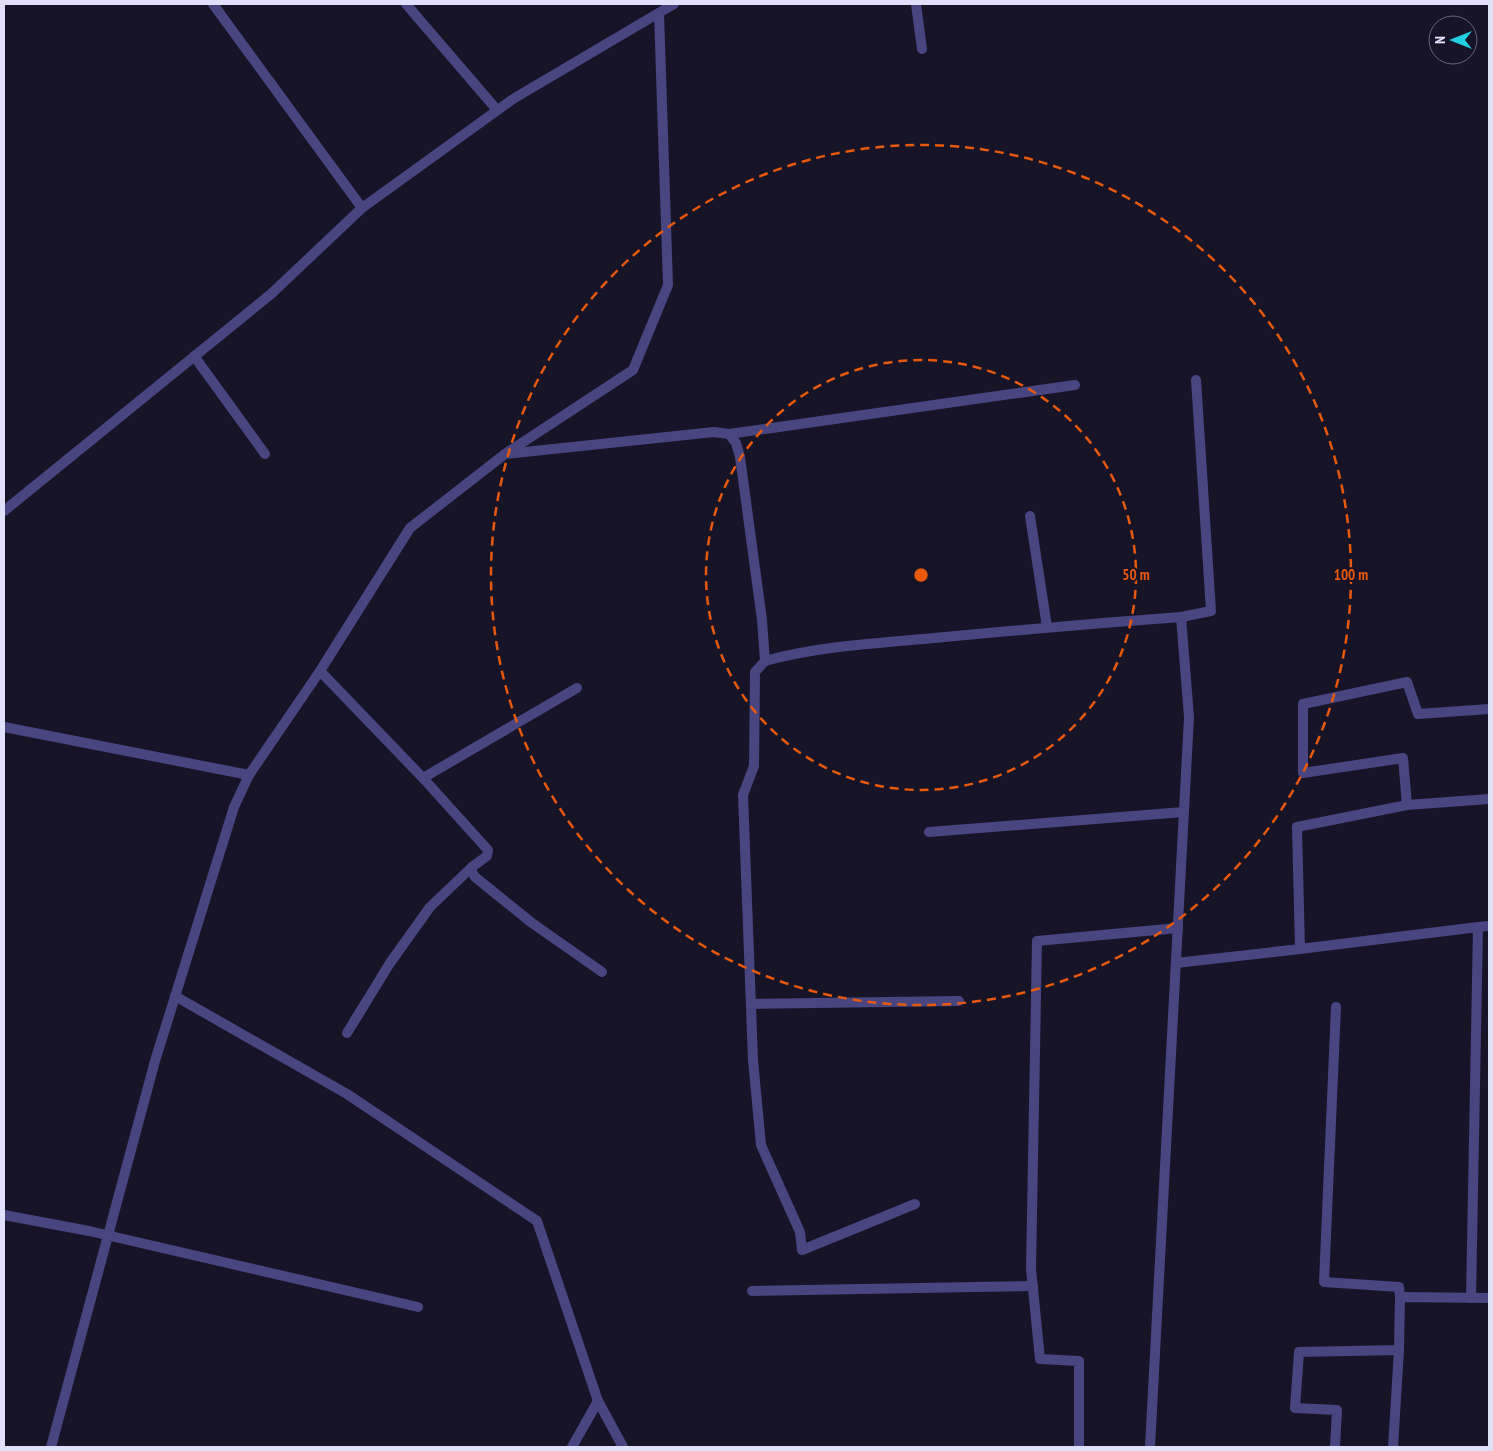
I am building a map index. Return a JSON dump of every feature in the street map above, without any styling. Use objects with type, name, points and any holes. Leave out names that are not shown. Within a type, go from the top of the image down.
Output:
[{"type":"street","points":[[213,4],[362,208]]},
{"type":"street","points":[[406,4],[496,110]]},
{"type":"street","points":[[4,511],[271,294],[362,208],[496,110],[674,4]]},
{"type":"street","points":[[916,4],[922,49]]},
{"type":"street","points":[[51,1447],[155,1061],[234,807],[249,775],[320,671],[410,528],[505,454],[633,370],[668,285],[659,13]]},
{"type":"street","points":[[194,356],[264,454]]},
{"type":"street","points":[[915,1204],[802,1250],[800,1232],[762,1145],[753,1060],[743,795],[754,766],[755,672],[765,661],[826,649],[1047,627],[1181,617],[1211,610],[1196,380]]},
{"type":"street","points":[[505,454],[714,432],[729,434],[1075,385]]},
{"type":"street","points":[[729,434],[736,443],[740,457],[762,620],[765,661]]},
{"type":"street","points":[[1030,516],[1047,627]]},
{"type":"street","points":[[1150,1447],[1189,717],[1181,617]]},
{"type":"street","points":[[320,671],[423,778],[488,850],[487,856],[472,867],[430,907],[390,964],[347,1033]]},
{"type":"street","points":[[1406,805],[1403,758],[1303,773],[1303,704],[1408,682],[1418,714],[1489,709]]},
{"type":"street","points":[[423,778],[577,688]]},
{"type":"street","points":[[4,727],[249,775]]},
{"type":"street","points":[[1300,949],[1298,827],[1406,805],[1489,798]]},
{"type":"street","points":[[929,832],[1184,812]]},
{"type":"street","points":[[472,867],[475,877],[525,918],[602,972]]},
{"type":"street","points":[[1176,963],[1484,926],[1471,1298]]},
{"type":"street","points":[[1079,1447],[1079,1361],[1040,1358],[1031,1269],[1037,941],[1178,928]]},
{"type":"street","points":[[176,996],[347,1094],[537,1221],[598,1401],[623,1447]]},
{"type":"street","points":[[751,1004],[959,1002]]},
{"type":"street","points":[[1336,1007],[1324,1282],[1399,1287],[1399,1350],[1393,1447]]},
{"type":"street","points":[[4,1215],[89,1231],[418,1308]]},
{"type":"street","points":[[752,1291],[1033,1286]]},
{"type":"street","points":[[1400,1297],[1489,1298]]},
{"type":"street","points":[[1335,1447],[1337,1410],[1295,1408],[1299,1352],[1399,1350]]},
{"type":"street","points":[[572,1447],[598,1401]]}]
